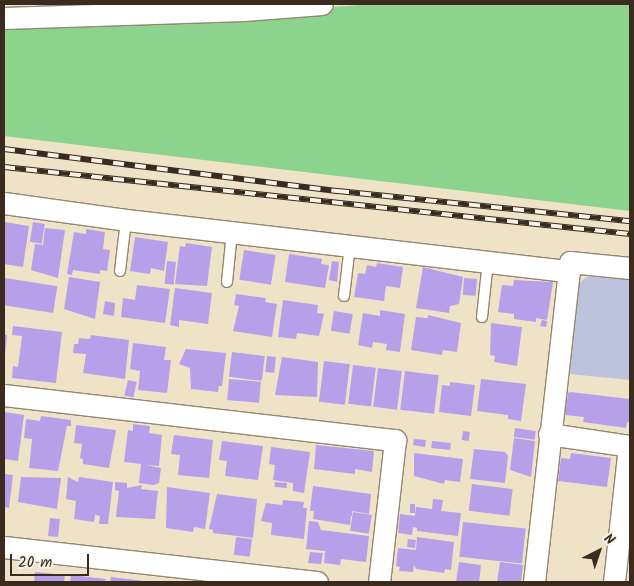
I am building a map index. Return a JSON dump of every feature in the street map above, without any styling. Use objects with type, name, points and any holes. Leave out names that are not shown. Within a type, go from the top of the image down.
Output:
[{"type":"street","points":[[4,18],[244,10],[322,4]]},
{"type":"street","points":[[4,202],[126,220],[569,271]]},
{"type":"street","points":[[534,582],[549,434],[570,262],[630,268]]},
{"type":"street","points":[[4,395],[395,440],[379,582]]},
{"type":"street","points":[[549,434],[629,446],[614,582]]},
{"type":"street","points":[[4,547],[154,573],[317,582]]},
{"type":"lane","points":[[120,271],[126,220]]},
{"type":"lane","points":[[227,282],[232,232]]},
{"type":"lane","points":[[344,296],[350,246]]},
{"type":"lane","points":[[482,318],[488,261]]},
{"type":"shaded area","points":[[588,276],[630,280],[630,380],[570,374],[579,283]]},
{"type":"green space","points":[[378,4],[630,4],[630,211],[4,136],[4,22],[97,22]]},
{"type":"building","points":[[5,222],[29,226],[23,267],[4,264]]},
{"type":"building","points":[[33,222],[45,224],[42,244],[30,242]]},
{"type":"building","points":[[45,228],[65,230],[58,278],[31,270],[35,244],[43,245]]},
{"type":"building","points":[[86,229],[105,232],[103,249],[110,250],[107,271],[100,270],[100,274],[73,270],[72,275],[67,274],[74,232],[86,234]]},
{"type":"building","points":[[135,237],[168,242],[164,271],[151,268],[150,274],[130,271]]},
{"type":"building","points":[[186,243],[212,247],[207,286],[175,284],[180,246],[185,247]]},
{"type":"building","points":[[244,250],[276,255],[271,285],[239,280]]},
{"type":"building","points":[[289,254],[322,259],[321,264],[329,265],[325,288],[285,282]]},
{"type":"building","points":[[167,261],[176,262],[174,285],[165,284]]},
{"type":"building","points":[[332,261],[339,262],[337,282],[329,280]]},
{"type":"building","points":[[377,263],[403,267],[400,288],[386,286],[384,301],[354,297],[358,273],[365,274],[367,265],[376,267]]},
{"type":"building","points":[[423,267],[463,277],[459,304],[450,306],[449,313],[416,308]]},
{"type":"building","points":[[69,277],[100,282],[95,319],[64,309]]},
{"type":"building","points":[[5,278],[57,286],[53,313],[4,305]]},
{"type":"building","points":[[464,278],[477,279],[476,296],[463,295]]},
{"type":"building","points":[[514,280],[553,282],[547,320],[536,318],[536,322],[514,319],[514,314],[498,312],[502,285],[513,286]]},
{"type":"building","points":[[137,285],[170,289],[165,323],[121,317],[123,298],[135,300]]},
{"type":"building","points":[[175,288],[212,293],[208,324],[179,320],[179,327],[170,325]]},
{"type":"building","points":[[236,294],[266,298],[265,302],[277,304],[272,337],[233,331],[239,306],[234,305]]},
{"type":"building","points":[[283,300],[318,305],[317,313],[324,314],[319,336],[297,333],[296,339],[278,337]]},
{"type":"building","points":[[105,301],[115,303],[114,316],[103,314]]},
{"type":"building","points":[[380,310],[405,314],[400,352],[386,350],[387,344],[373,342],[372,348],[358,345],[363,313],[380,316]]},
{"type":"building","points":[[334,311],[353,314],[350,334],[331,331]]},
{"type":"building","points":[[428,315],[461,323],[457,352],[443,350],[442,355],[411,350],[416,317],[428,318]]},
{"type":"building","points":[[542,320],[547,321],[546,327],[540,326]]},
{"type":"building","points":[[491,323],[522,327],[517,366],[494,362],[495,356],[490,355]]},
{"type":"building","points":[[13,326],[62,332],[56,383],[12,378],[13,366],[18,367],[22,336],[12,335]]},
{"type":"building","points":[[4,335],[7,335],[5,355],[4,355]]},
{"type":"building","points":[[91,335],[129,340],[125,379],[83,373],[86,354],[73,353],[74,344],[78,344],[79,338],[90,339]]},
{"type":"building","points":[[133,343],[166,347],[164,360],[171,360],[167,393],[138,390],[140,371],[130,369]]},
{"type":"building","points":[[186,349],[226,353],[222,386],[219,386],[218,392],[191,389],[190,368],[179,364]]},
{"type":"building","points":[[232,352],[265,356],[262,381],[229,377]]},
{"type":"building","points":[[267,356],[276,357],[274,373],[265,372]]},
{"type":"building","points":[[282,357],[318,362],[317,397],[275,395]]},
{"type":"building","points":[[324,361],[350,364],[345,405],[319,402]]},
{"type":"building","points":[[353,365],[376,368],[371,407],[348,404]]},
{"type":"building","points":[[378,368],[402,371],[397,410],[373,407]]},
{"type":"building","points":[[405,371],[439,375],[434,414],[400,410]]},
{"type":"building","points":[[229,379],[261,382],[259,403],[227,400]]},
{"type":"building","points":[[481,379],[526,384],[521,421],[508,419],[508,415],[477,411]]},
{"type":"building","points":[[128,380],[137,382],[133,398],[124,396]]},
{"type":"building","points":[[450,382],[475,385],[471,416],[439,412],[442,385],[450,386]]},
{"type":"building","points":[[568,393],[630,399],[630,423],[627,422],[626,428],[583,422],[584,417],[565,415]]},
{"type":"building","points":[[4,412],[24,415],[18,461],[4,459]]},
{"type":"building","points":[[41,416],[71,420],[71,426],[67,426],[58,471],[29,468],[32,439],[24,438],[26,419],[40,421]]},
{"type":"building","points":[[133,424],[150,426],[149,433],[162,435],[159,466],[146,465],[161,468],[159,483],[154,485],[139,483],[141,464],[124,462],[128,430],[133,431]]},
{"type":"building","points":[[76,425],[116,430],[109,468],[83,464],[83,459],[80,458],[82,444],[74,443]]},
{"type":"building","points":[[515,428],[536,431],[535,440],[514,437]]},
{"type":"building","points":[[463,431],[470,432],[469,441],[462,440]]},
{"type":"building","points":[[174,435],[213,440],[209,478],[178,475],[180,455],[171,454]]},
{"type":"building","points":[[514,438],[535,441],[531,477],[510,470]]},
{"type":"building","points":[[414,439],[426,440],[425,447],[413,445]]},
{"type":"building","points":[[222,441],[263,446],[258,480],[225,476],[227,461],[219,460]]},
{"type":"building","points":[[432,441],[451,443],[450,450],[431,448]]},
{"type":"building","points":[[316,445],[374,451],[372,472],[355,469],[355,474],[314,469]]},
{"type":"building","points":[[271,447],[310,452],[304,493],[293,491],[293,483],[273,480],[275,465],[269,464]]},
{"type":"building","points":[[474,449],[505,452],[508,456],[505,483],[470,479]]},
{"type":"building","points":[[414,453],[463,459],[460,482],[445,480],[444,484],[414,476]]},
{"type":"building","points":[[571,453],[611,458],[607,487],[558,481],[561,458],[570,459]]},
{"type":"building","points":[[4,474],[13,475],[9,508],[4,507]]},
{"type":"building","points":[[21,477],[61,478],[57,509],[18,502]]},
{"type":"building","points":[[68,477],[78,482],[79,477],[113,482],[108,524],[99,524],[100,516],[95,515],[94,522],[74,519],[76,501],[66,499]]},
{"type":"building","points":[[115,482],[127,483],[127,488],[142,485],[141,489],[158,491],[155,519],[116,517],[119,491],[115,490]]},
{"type":"building","points":[[275,482],[287,483],[287,488],[275,487]]},
{"type":"building","points":[[472,484],[513,489],[509,516],[469,511]]},
{"type":"building","points":[[313,486],[371,494],[369,514],[352,511],[352,516],[319,512],[351,516],[350,525],[313,519],[314,511],[310,511]]},
{"type":"building","points":[[167,487],[210,493],[205,529],[194,527],[193,532],[166,528]]},
{"type":"building","points":[[217,494],[257,499],[253,538],[213,533],[213,530],[209,529]]},
{"type":"building","points":[[433,499],[443,500],[441,511],[461,513],[458,536],[417,531],[417,528],[413,527],[412,535],[398,533],[400,514],[415,516],[416,507],[432,509]]},
{"type":"building","points":[[283,500],[304,502],[303,508],[307,508],[304,539],[271,535],[272,523],[261,521],[266,503],[282,505]]},
{"type":"building","points":[[410,504],[415,504],[415,513],[410,513]]},
{"type":"building","points":[[353,512],[372,515],[369,534],[350,531]]},
{"type":"building","points":[[50,518],[60,519],[58,537],[48,536]]},
{"type":"building","points":[[309,521],[318,522],[321,530],[369,536],[366,562],[341,559],[340,565],[324,563],[325,551],[306,549]]},
{"type":"building","points":[[463,522],[526,529],[522,563],[459,557]]},
{"type":"building","points":[[236,537],[252,539],[250,557],[234,555]]},
{"type":"building","points":[[417,537],[454,542],[451,570],[445,569],[444,573],[416,569],[414,565],[413,572],[399,571],[400,567],[396,566],[398,548],[416,550]]},
{"type":"building","points":[[408,539],[416,540],[415,548],[407,547]]},
{"type":"building","points":[[310,552],[323,553],[321,564],[308,563]]},
{"type":"building","points":[[459,562],[481,565],[479,582],[456,582]]},
{"type":"building","points":[[500,562],[523,565],[521,582],[497,582]]},
{"type":"building","points":[[35,572],[65,575],[64,582],[34,582]]},
{"type":"building","points":[[71,575],[106,579],[105,582],[70,582]]},
{"type":"building","points":[[111,577],[144,581],[110,582]]},
{"type":"railway","points":[[4,149],[338,191],[630,221]]},
{"type":"railway","points":[[4,167],[630,234]]}]
